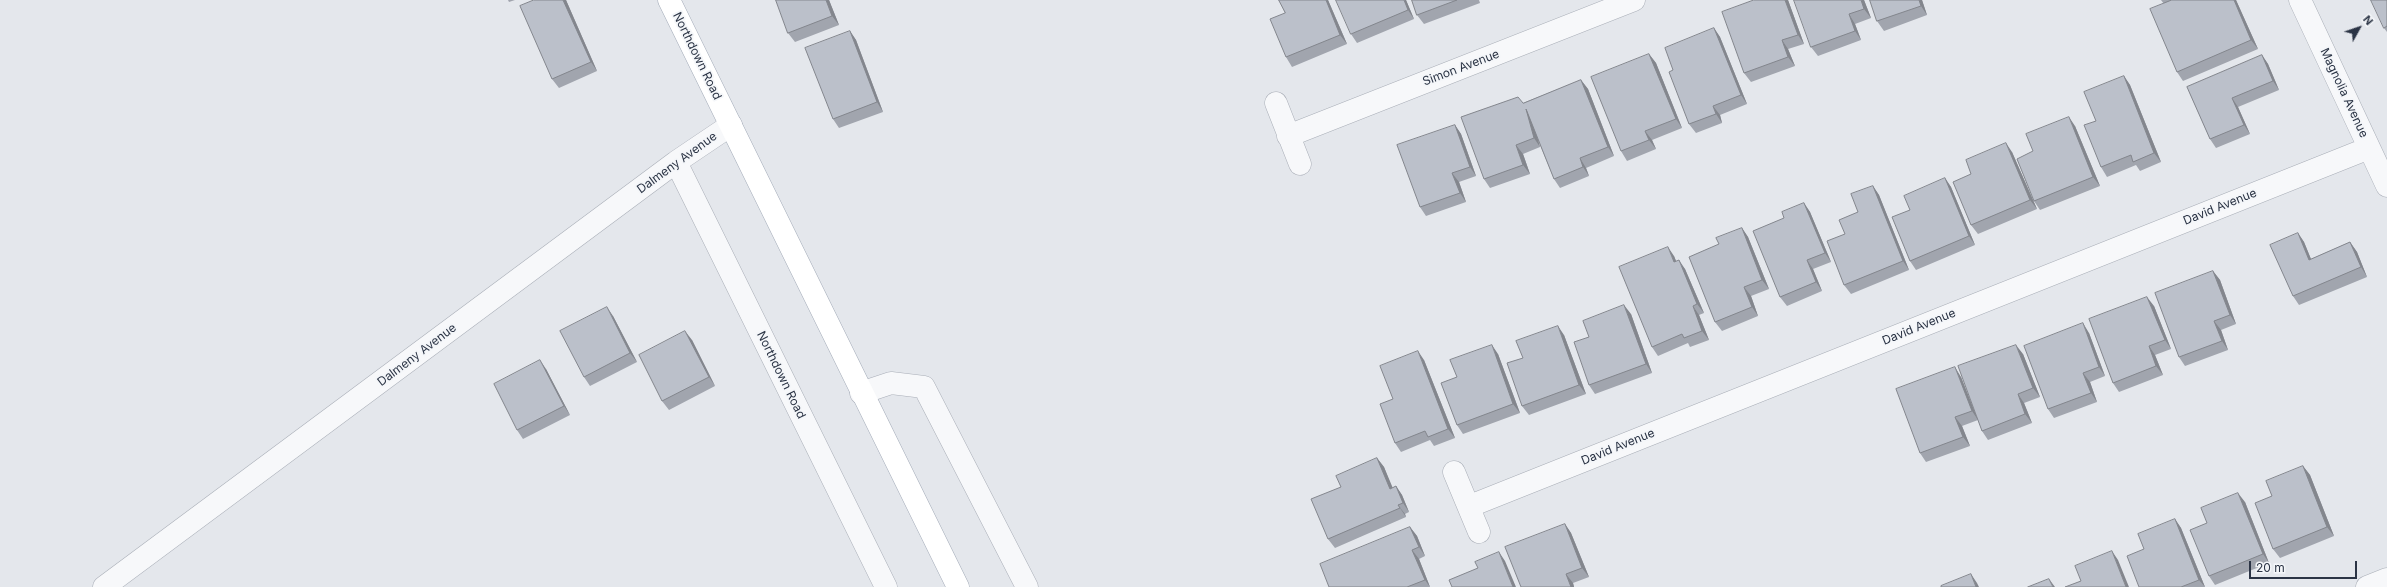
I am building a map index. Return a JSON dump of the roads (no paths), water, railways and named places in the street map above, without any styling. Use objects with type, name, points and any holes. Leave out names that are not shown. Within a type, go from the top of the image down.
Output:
[{"type":"main road","name":"Northdown Road","points":[[669,0],[731,124],[861,394],[958,587]]},
{"type":"street","name":"Simon Avenue","points":[[1288,136],[1634,0]]},
{"type":"street","name":"Magnolia Avenue","points":[[2300,0],[2387,186]]},
{"type":"street","points":[[1276,103],[1300,164]]},
{"type":"street","name":"Dalmeny Avenue","points":[[104,587],[676,162],[731,124]]},
{"type":"street","name":"David Avenue","points":[[1470,506],[2369,148]]},
{"type":"street","name":"Northdown Road","points":[[676,162],[886,587]]},
{"type":"street","points":[[861,394],[891,383],[924,387],[1028,587]]},
{"type":"street","points":[[1454,472],[1470,506],[1479,532]]},
{"type":"street","points":[[2367,587],[2387,579]]}]
